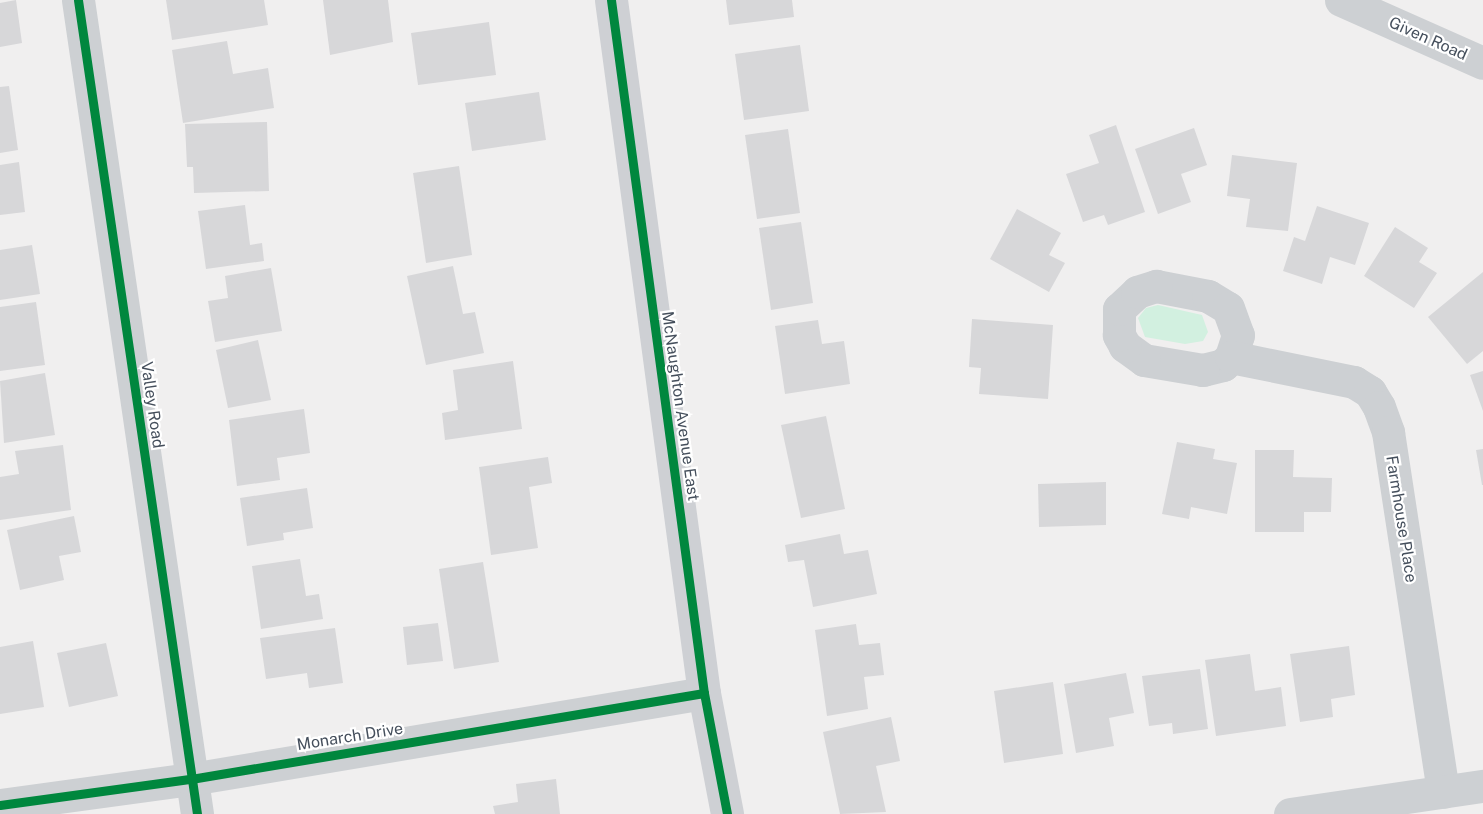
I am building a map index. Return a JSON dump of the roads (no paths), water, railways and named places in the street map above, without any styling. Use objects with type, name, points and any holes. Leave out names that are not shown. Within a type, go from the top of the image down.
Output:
[{"type":"main road","name":"McNaughton Avenue East","points":[[611,0],[704,693],[727,814]]},
{"type":"street","name":"Valley Road","points":[[78,0],[197,814]]},
{"type":"street","name":"Given Road","points":[[1341,0],[1483,63]]},
{"type":"street","name":"Farmhouse Place","points":[[1231,357],[1334,375],[1370,392],[1379,407],[1388,432],[1443,792]]},
{"type":"street","name":"Monarch Drive","points":[[0,805],[191,779],[704,693]]},
{"type":"street","points":[[1290,814],[1483,786]]}]
